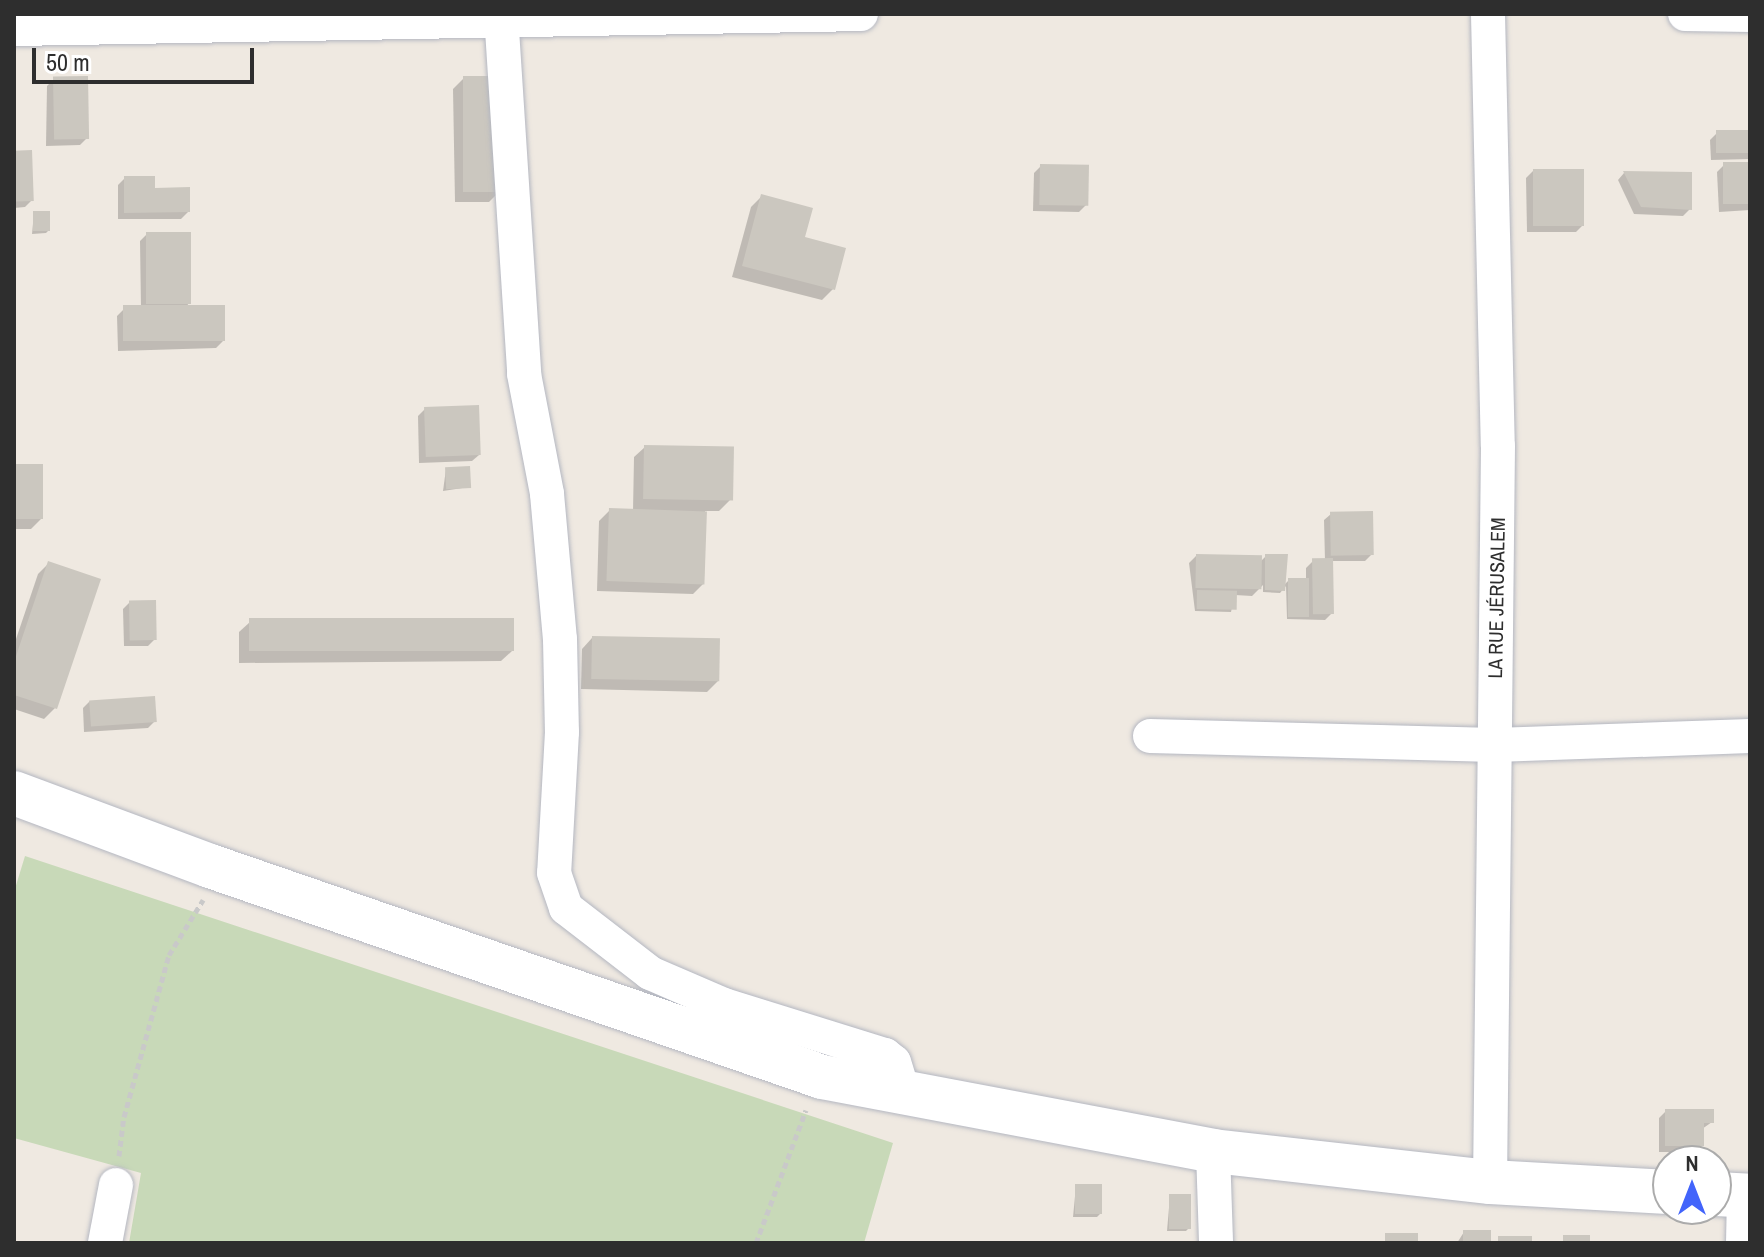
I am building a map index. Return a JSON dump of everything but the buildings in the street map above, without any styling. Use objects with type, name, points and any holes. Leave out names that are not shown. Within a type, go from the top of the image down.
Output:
[{"type":"street","points":[[14,29],[861,14]]},
{"type":"street","name":"LA RUE JÉRUSALEM","points":[[1488,14],[1498,446],[1490,1182]]},
{"type":"street","points":[[1685,14],[1750,15]]},
{"type":"street","points":[[502,19],[524,374],[547,494],[560,639],[562,732],[554,873],[566,908],[650,973],[724,1005],[885,1055],[894,1062],[904,1095]]},
{"type":"street","points":[[1150,736],[1495,745],[1750,736]]},
{"type":"street","points":[[14,793],[210,866],[822,1077],[904,1095],[1213,1151],[1490,1182],[1652,1191]]},
{"type":"street","points":[[1213,1151],[1216,1243]]},
{"type":"street","points":[[105,1243],[116,1185]]},
{"type":"street","points":[[1737,1195],[1743,1243]]},
{"type":"path","points":[[116,1185],[124,1117],[169,955],[179,931],[200,911],[210,866]]},
{"type":"path","points":[[756,1243],[784,1175],[790,1143],[822,1077]]},
{"type":"green space","points":[[25,856],[893,1143],[864,1243],[129,1243],[141,1173],[14,1138],[14,892]]}]
